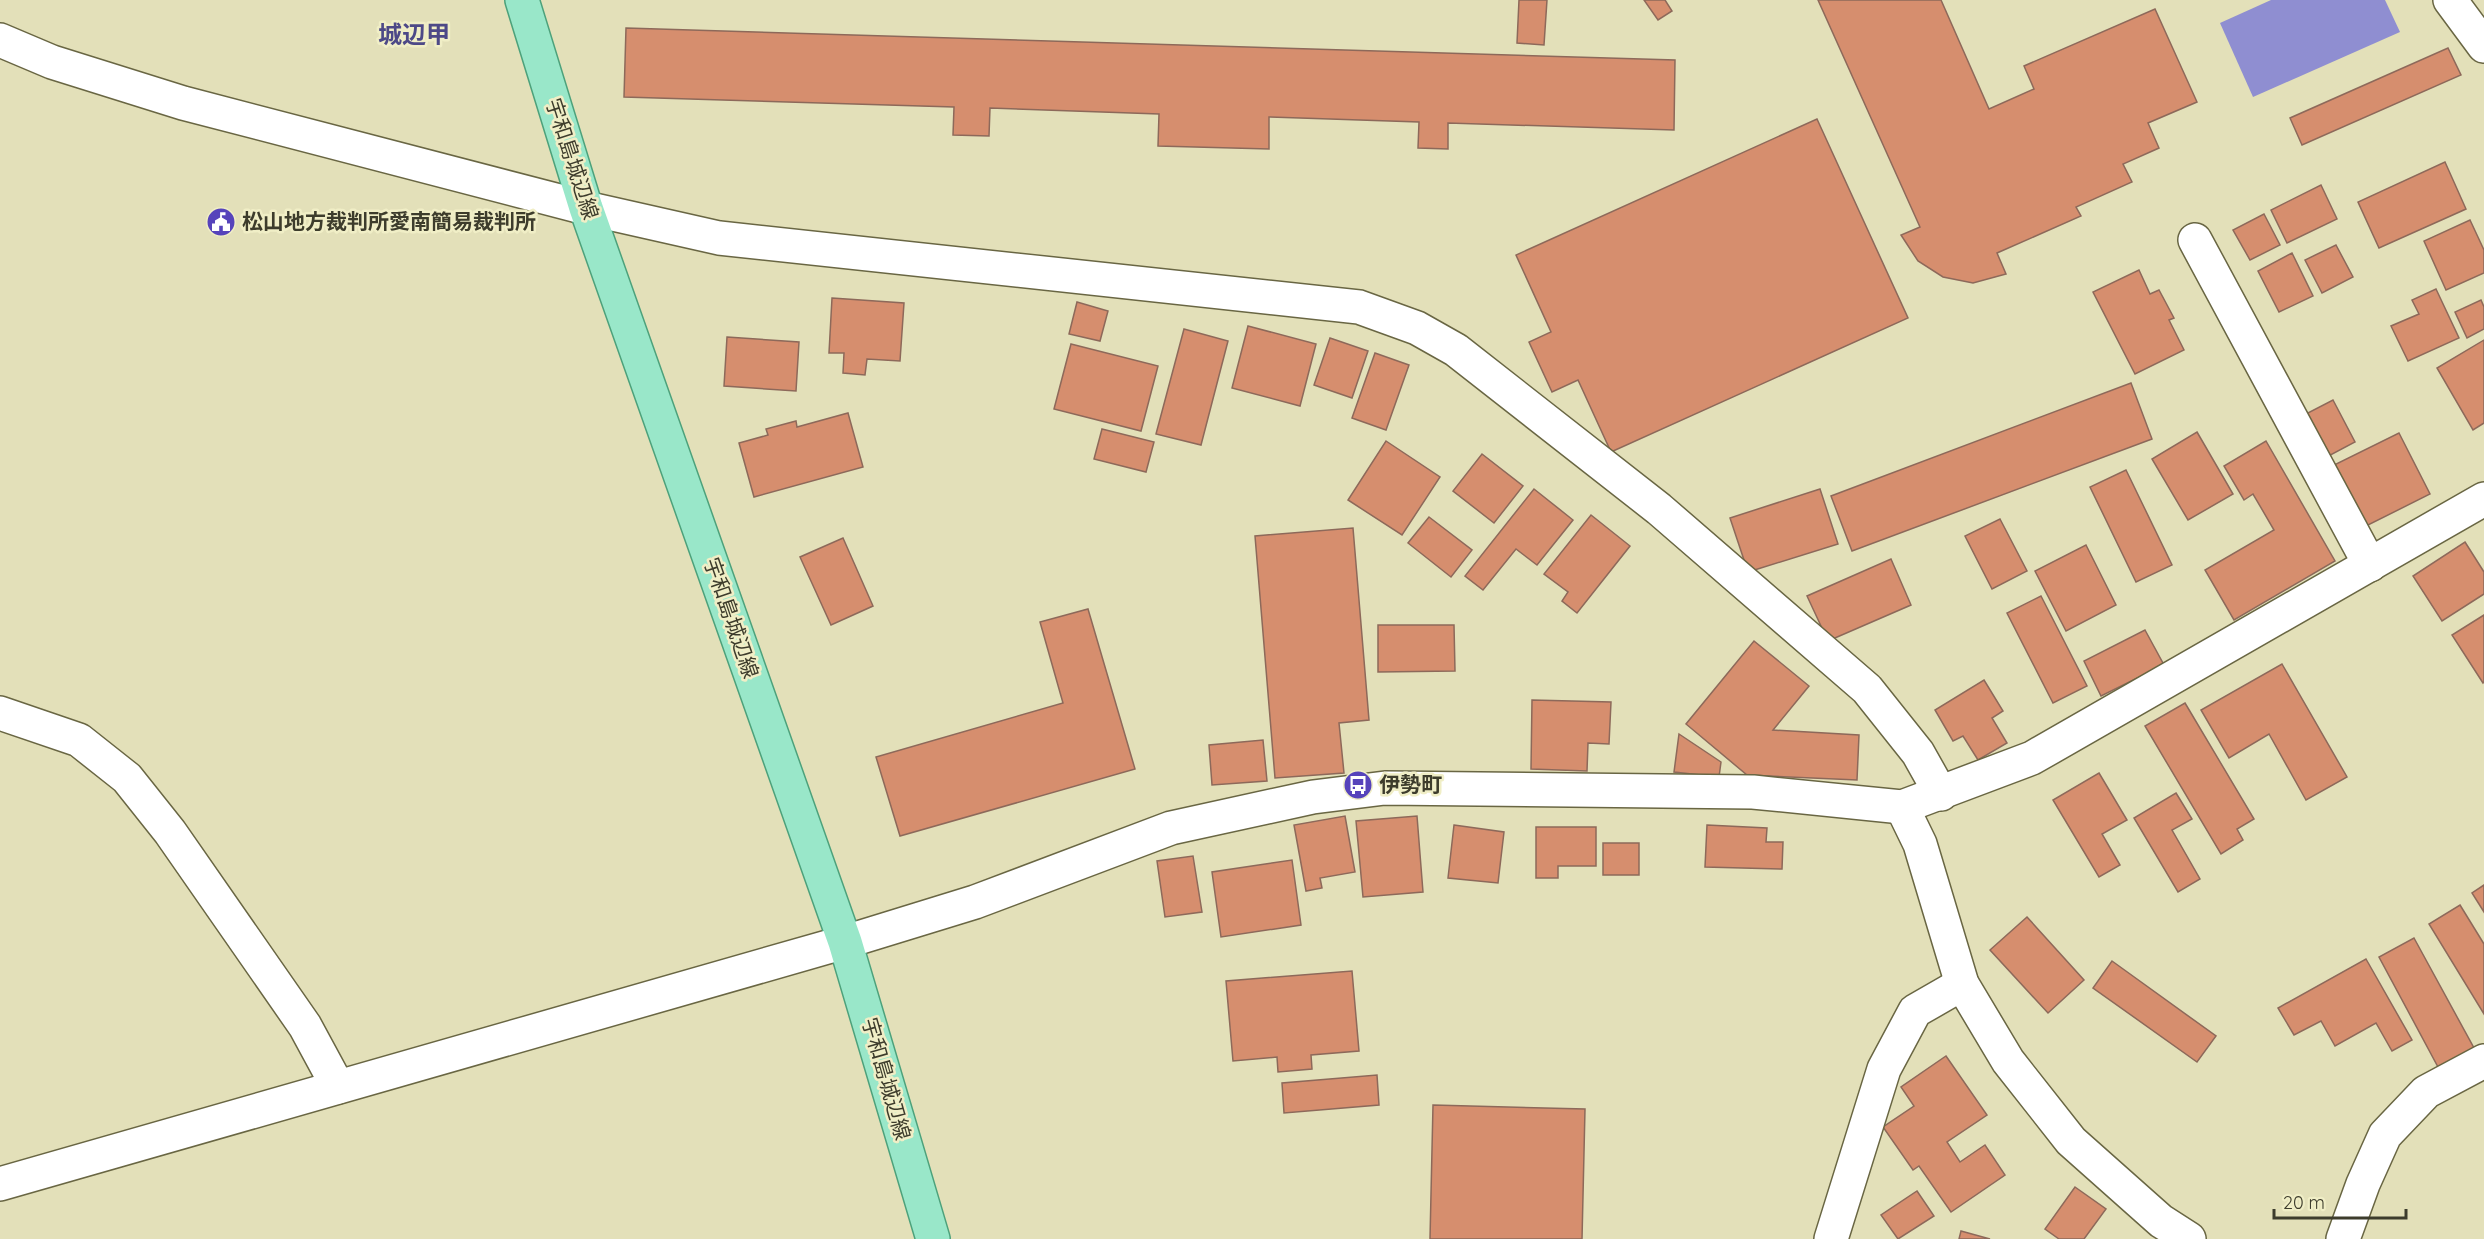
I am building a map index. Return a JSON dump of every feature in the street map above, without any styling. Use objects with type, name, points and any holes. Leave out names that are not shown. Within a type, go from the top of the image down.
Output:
[{"type":"main road","name":"宇和島城辺線","points":[[522,0],[586,208],[845,942],[933,1239]]},
{"type":"street","points":[[2450,0],[2484,46]]},
{"type":"street","points":[[0,40],[52,62],[183,103],[586,208],[719,238],[1359,307],[1417,328],[1456,350],[1659,509],[1867,689],[1918,753],[1941,794]]},
{"type":"street","points":[[2195,240],[2370,565]]},
{"type":"street","points":[[0,1184],[845,942],[975,902],[1171,828],[1313,797],[1397,788],[1753,792],[1902,807],[2032,758],[2484,499]]},
{"type":"street","points":[[0,713],[79,740],[127,778],[170,832],[305,1026],[338,1087]]},
{"type":"street","points":[[1902,807],[1920,844],[1962,984],[2008,1061],[2071,1141],[2161,1221],[2189,1239]]},
{"type":"street","points":[[1831,1239],[1884,1069],[1915,1011],[1962,984]]},
{"type":"street","points":[[2343,1239],[2363,1184],[2385,1135],[2426,1092],[2484,1061]]},
{"type":"water","points":[[2271,0],[2385,0],[2400,32],[2253,97],[2220,23]]},
{"type":"building","points":[[1519,0],[1547,0],[1544,45],[1517,43]]},
{"type":"building","points":[[1644,0],[1665,0],[1672,11],[1658,20]]},
{"type":"building","points":[[1818,0],[1941,0],[1989,109],[2034,89],[2024,66],[2155,9],[2197,102],[2148,123],[2159,148],[2123,164],[2132,182],[2076,207],[2081,216],[1997,253],[2006,274],[1973,283],[1943,277],[1918,261],[1901,235],[1920,227]]},
{"type":"building","points":[[626,28],[1675,60],[1674,130],[1448,123],[1448,149],[1418,148],[1419,122],[1269,117],[1269,149],[1158,146],[1159,114],[990,108],[989,136],[953,135],[954,107],[624,97]]},
{"type":"building","points":[[2448,48],[2461,75],[2302,145],[2290,118]]},
{"type":"building","points":[[1817,119],[1908,318],[1611,452],[1578,380],[1552,392],[1529,342],[1551,332],[1516,255]]},
{"type":"building","points":[[2445,162],[2466,209],[2379,248],[2358,202]]},
{"type":"building","points":[[2321,185],[2337,219],[2287,243],[2271,210]]},
{"type":"building","points":[[2264,214],[2280,245],[2250,260],[2233,230]]},
{"type":"building","points":[[2470,220],[2484,250],[2484,273],[2446,290],[2424,241]]},
{"type":"building","points":[[2336,245],[2353,277],[2322,293],[2305,260]]},
{"type":"building","points":[[2292,253],[2313,296],[2279,312],[2258,271]]},
{"type":"building","points":[[2139,270],[2150,294],[2159,290],[2174,318],[2169,320],[2184,350],[2135,374],[2093,292]]},
{"type":"building","points":[[2436,289],[2459,338],[2408,361],[2391,326],[2419,314],[2412,300]]},
{"type":"building","points":[[832,298],[904,303],[900,361],[867,359],[865,375],[843,373],[844,353],[829,353]]},
{"type":"building","points":[[2481,300],[2484,307],[2484,329],[2467,338],[2455,312]]},
{"type":"building","points":[[1077,302],[1108,311],[1100,341],[1069,334]]},
{"type":"building","points":[[1248,326],[1316,344],[1300,406],[1232,388]]},
{"type":"building","points":[[1184,329],[1228,341],[1201,445],[1156,434]]},
{"type":"building","points":[[727,337],[799,342],[796,391],[724,386]]},
{"type":"building","points":[[1330,338],[1368,351],[1352,398],[1314,385]]},
{"type":"building","points":[[2484,340],[2484,423],[2473,430],[2437,368]]},
{"type":"building","points":[[1071,344],[1158,366],[1141,431],[1054,409]]},
{"type":"building","points":[[1375,353],[1409,365],[1386,430],[1352,418]]},
{"type":"building","points":[[2131,383],[2152,439],[1852,551],[1831,496]]},
{"type":"building","points":[[2333,400],[2355,442],[2321,460],[2300,417]]},
{"type":"building","points":[[848,413],[863,467],[754,497],[739,443],[768,435],[766,429],[796,421],[797,427]]},
{"type":"building","points":[[1102,429],[1154,442],[1146,472],[1094,459]]},
{"type":"building","points":[[2197,432],[2233,494],[2188,520],[2152,459]]},
{"type":"building","points":[[2399,433],[2430,494],[2360,529],[2328,468]]},
{"type":"building","points":[[1386,441],[1440,477],[1402,535],[1348,500]]},
{"type":"building","points":[[2266,441],[2335,561],[2234,620],[2205,570],[2274,530],[2253,494],[2244,500],[2224,466]]},
{"type":"building","points":[[1482,454],[1523,486],[1494,523],[1453,491]]},
{"type":"building","points":[[2126,470],[2172,565],[2136,582],[2090,487]]},
{"type":"building","points":[[1534,489],[1573,520],[1537,565],[1516,549],[1483,590],[1465,576]]},
{"type":"building","points":[[1820,489],[1838,544],[1748,572],[1730,518]]},
{"type":"building","points":[[1591,515],[1630,546],[1577,613],[1562,601],[1568,592],[1544,574]]},
{"type":"building","points":[[1429,517],[1472,550],[1451,577],[1408,543]]},
{"type":"building","points":[[2000,519],[2027,571],[1992,589],[1965,536]]},
{"type":"building","points":[[1353,528],[1369,720],[1339,723],[1344,773],[1275,778],[1255,536]]},
{"type":"building","points":[[843,538],[873,606],[831,625],[800,557]]},
{"type":"building","points":[[2465,542],[2484,572],[2484,594],[2442,621],[2413,576]]},
{"type":"building","points":[[2086,545],[2116,605],[2066,631],[2035,571]]},
{"type":"building","points":[[1891,559],[1911,605],[1828,641],[1807,596]]},
{"type":"building","points":[[2041,596],[2087,686],[2053,703],[2007,613]]},
{"type":"building","points":[[1088,609],[1135,769],[900,836],[876,757],[1063,703],[1040,622]]},
{"type":"building","points":[[2484,615],[2484,682],[2483,683],[2452,635]]},
{"type":"building","points":[[1378,625],[1454,625],[1455,671],[1378,672]]},
{"type":"building","points":[[2145,630],[2164,665],[2101,696],[2084,661]]},
{"type":"building","points":[[1754,641],[1809,686],[1773,730],[1859,735],[1857,780],[1747,775],[1686,724]]},
{"type":"building","points":[[2282,664],[2347,777],[2306,800],[2269,734],[2229,758],[2201,710]]},
{"type":"building","points":[[1984,680],[2003,711],[1992,718],[2007,743],[1978,760],[1963,736],[1953,741],[1935,710]]},
{"type":"building","points":[[1532,700],[1611,702],[1609,744],[1588,743],[1587,771],[1531,769]]},
{"type":"building","points":[[2185,703],[2254,819],[2237,829],[2243,840],[2221,854],[2145,726]]},
{"type":"building","points":[[1679,734],[1721,762],[1719,777],[1674,772]]},
{"type":"building","points":[[1263,740],[1267,781],[1212,785],[1209,745]]},
{"type":"building","points":[[2099,773],[2127,820],[2102,834],[2120,865],[2099,877],[2053,800]]},
{"type":"building","points":[[2176,793],[2192,819],[2172,830],[2200,879],[2178,892],[2134,818]]},
{"type":"building","points":[[1345,816],[1355,872],[1320,878],[1322,888],[1306,891],[1294,825]]},
{"type":"building","points":[[1417,816],[1423,892],[1363,897],[1356,821]]},
{"type":"building","points":[[1454,825],[1504,832],[1498,883],[1448,878]]},
{"type":"building","points":[[1707,825],[1767,828],[1766,842],[1783,842],[1782,869],[1705,867]]},
{"type":"building","points":[[1536,827],[1596,827],[1596,866],[1558,866],[1558,878],[1536,878]]},
{"type":"building","points":[[1603,843],[1639,843],[1639,875],[1603,875]]},
{"type":"building","points":[[1193,856],[1202,912],[1165,917],[1157,861]]},
{"type":"building","points":[[1292,860],[1301,925],[1221,937],[1212,872]]},
{"type":"building","points":[[2484,885],[2484,912],[2472,893]]},
{"type":"building","points":[[2460,905],[2484,944],[2484,1014],[2429,924]]},
{"type":"building","points":[[2027,917],[2084,980],[2048,1013],[1990,950]]},
{"type":"building","points":[[2414,938],[2474,1048],[2438,1067],[2379,957]]},
{"type":"building","points":[[2366,959],[2412,1040],[2392,1051],[2376,1023],[2335,1046],[2321,1021],[2294,1035],[2278,1008]]},
{"type":"building","points":[[2112,961],[2216,1036],[2197,1062],[2093,988]]},
{"type":"building","points":[[1352,971],[1359,1051],[1311,1055],[1312,1069],[1278,1072],[1277,1057],[1233,1061],[1226,981]]},
{"type":"building","points":[[1946,1056],[1987,1115],[1947,1142],[1960,1162],[1985,1145],[2005,1175],[1951,1212],[1919,1166],[1913,1170],[1883,1127],[1914,1106],[1901,1087]]},
{"type":"building","points":[[1377,1075],[1379,1105],[1284,1113],[1282,1083]]},
{"type":"building","points":[[1433,1105],[1585,1109],[1582,1239],[1430,1239]]},
{"type":"building","points":[[2075,1187],[2106,1209],[2084,1239],[2059,1239],[2045,1229]]},
{"type":"building","points":[[1917,1191],[1934,1216],[1898,1239],[1881,1215]]},
{"type":"building","points":[[1961,1231],[1990,1239],[1959,1239]]},
{"type":"place","name":"松山地方裁判所愛南簡易裁判所","points":[[221,222]]},
{"type":"place","name":"伊勢町","points":[[1358,785]]},
{"type":"district","name":"城辺甲","points":[[414,35]]}]
